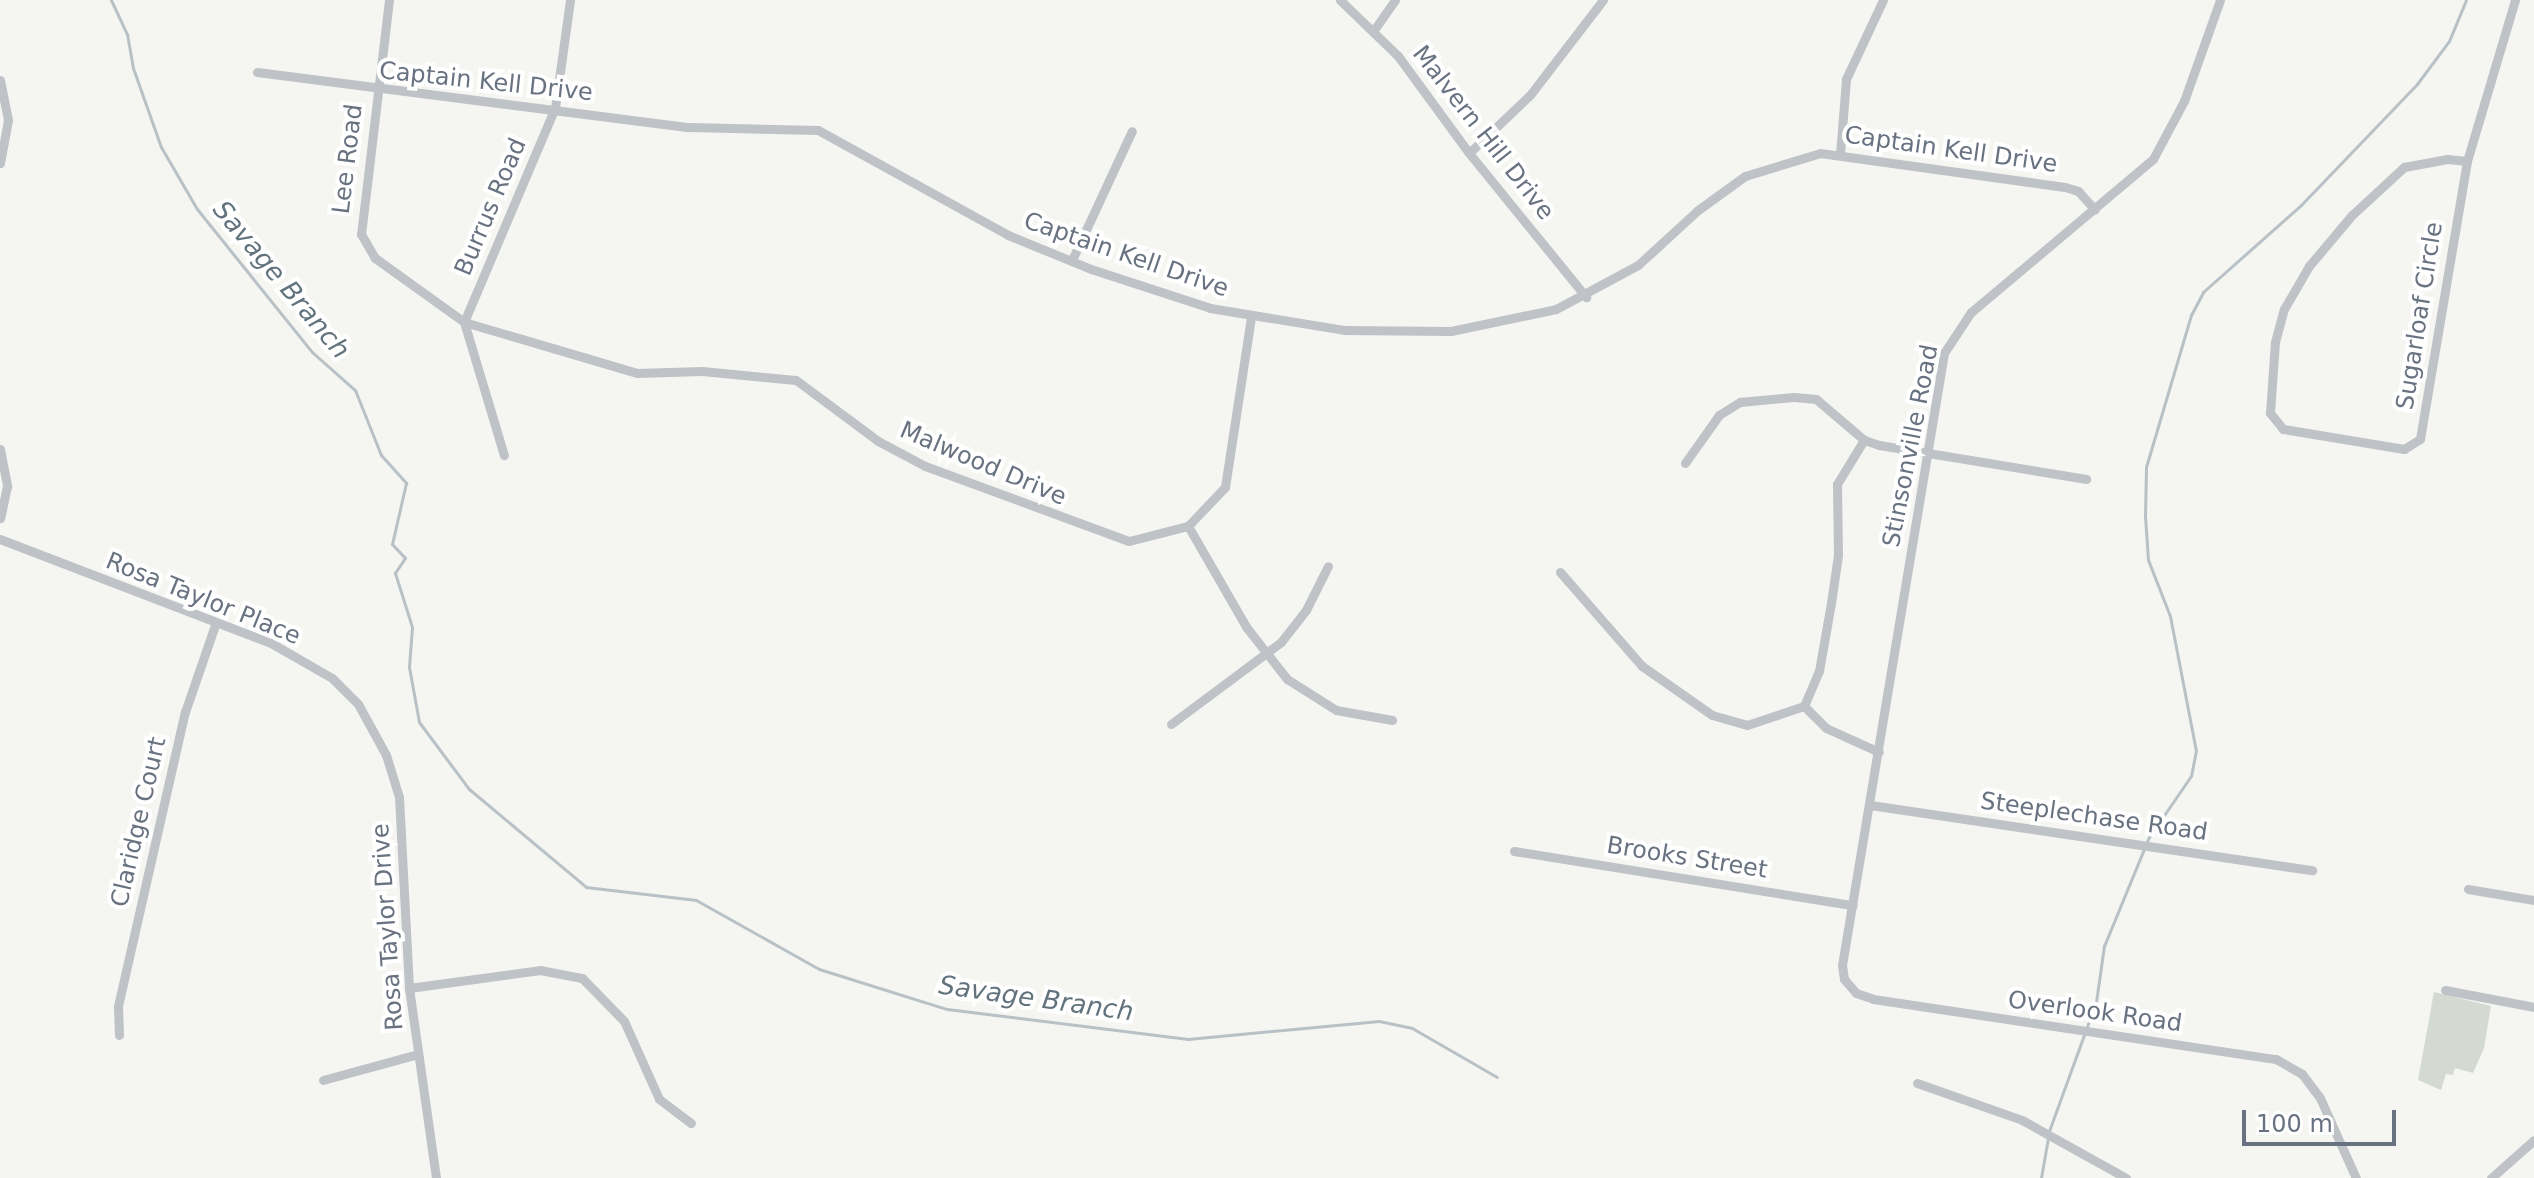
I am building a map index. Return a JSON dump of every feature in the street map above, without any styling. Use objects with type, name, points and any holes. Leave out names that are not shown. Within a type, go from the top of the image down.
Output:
[{"type":"street","name":"Lee Road","points":[[389,0],[361,234],[375,258],[464,322]]},
{"type":"street","name":"Burrus Road","points":[[464,322],[555,108],[570,0]]},
{"type":"street","name":"Malvern Hill Drive","points":[[1340,0],[1374,30],[1586,297]]},
{"type":"street","points":[[1374,30],[1395,0]]},
{"type":"street","points":[[1469,153],[1530,95],[1603,0]]},
{"type":"street","points":[[1840,154],[1846,79],[1883,0]]},
{"type":"street","name":"Stinsonville Road","points":[[1853,905],[1944,353],[1956,329],[2095,210],[2165,144],[2220,0]]},
{"type":"street","name":"Sugarloaf Circle","points":[[2467,161],[2404,167],[2352,215],[2309,266],[2284,309],[2275,342],[2270,413],[2283,429],[2404,449],[2420,439],[2467,161],[2515,0]]},
{"type":"street","name":"Captain Kell Drive","points":[[257,72],[377,91],[555,108],[689,127],[818,130],[1008,235],[1072,260],[1172,296],[1251,317],[1345,330],[1451,331],[1528,319],[1586,297],[1638,265],[1698,210],[1745,176],[1792,158],[1840,154],[2065,187],[2078,191],[2095,210]]},
{"type":"street","points":[[0,80],[8,120],[0,163]]},
{"type":"street","points":[[1072,260],[1132,131]]},
{"type":"street","name":"Malwood Drive","points":[[464,322],[637,373],[702,371],[796,380],[843,418],[925,466],[1103,535],[1150,540],[1188,526],[1213,505],[1231,467],[1251,317]]},
{"type":"street","points":[[464,322],[504,455]]},
{"type":"street","points":[[1685,463],[1719,415],[1760,396],[1816,399],[1864,440],[1928,454],[2086,479]]},
{"type":"street","points":[[1560,572],[1642,666],[1712,715],[1747,725],[1804,706],[1819,671],[1831,603],[1838,555],[1837,484],[1864,440]]},
{"type":"street","points":[[0,449],[7,478],[0,518]]},
{"type":"street","points":[[1188,526],[1265,656],[1302,691],[1336,710],[1392,720]]},
{"type":"street","name":"Rosa Taylor Place","points":[[0,539],[271,643],[332,678],[372,725]]},
{"type":"street","points":[[1171,724],[1265,656],[1306,610],[1328,566]]},
{"type":"street","name":"Claridge Court","points":[[119,1035],[118,1006],[185,712],[216,622]]},
{"type":"street","points":[[1804,706],[1826,728],[1879,752]]},
{"type":"street","name":"Rosa Taylor Drive","points":[[372,725],[386,755],[403,823],[409,988],[436,1178]]},
{"type":"street","name":"Steeplechase Road","points":[[1870,805],[2312,870]]},
{"type":"street","name":"Brooks Street","points":[[1514,851],[1853,905]]},
{"type":"street","points":[[2468,889],[2534,900]]},
{"type":"street","name":"Overlook Road","points":[[1853,905],[1842,965],[1844,979],[1863,997],[2276,1059],[2302,1074],[2320,1098],[2340,1153],[2356,1178]]},
{"type":"street","points":[[409,988],[540,970],[582,978],[624,1021],[659,1099],[691,1123]]},
{"type":"street","points":[[2445,990],[2534,1007]]},
{"type":"street","points":[[323,1080],[418,1054]]},
{"type":"street","points":[[1917,1083],[2022,1120],[2126,1178]]},
{"type":"street","points":[[2491,1178],[2534,1140]]},
{"type":"shaded area","points":[[2434,992],[2491,1006],[2484,1048],[2473,1073],[2455,1068],[2453,1075],[2446,1074],[2441,1090],[2418,1080]]},
{"type":"waterway","name":"Savage Branch","points":[[111,0],[127,34],[133,68],[161,147],[197,209],[312,352],[355,390],[381,455],[406,483],[392,544],[405,558],[395,573],[412,627],[409,667],[419,722],[469,789],[586,887],[696,900],[819,969],[947,1009],[1188,1039],[1379,1021],[1412,1028],[1497,1077]]},
{"type":"waterway","points":[[2049,1131],[2096,1002],[2104,946],[2149,837],[2191,776],[2196,751],[2170,616],[2148,560],[2145,516],[2146,467],[2191,315],[2203,292],[2301,205],[2417,84],[2449,41],[2466,0]]},
{"type":"waterway","points":[[2041,1178],[2048,1138]]}]
